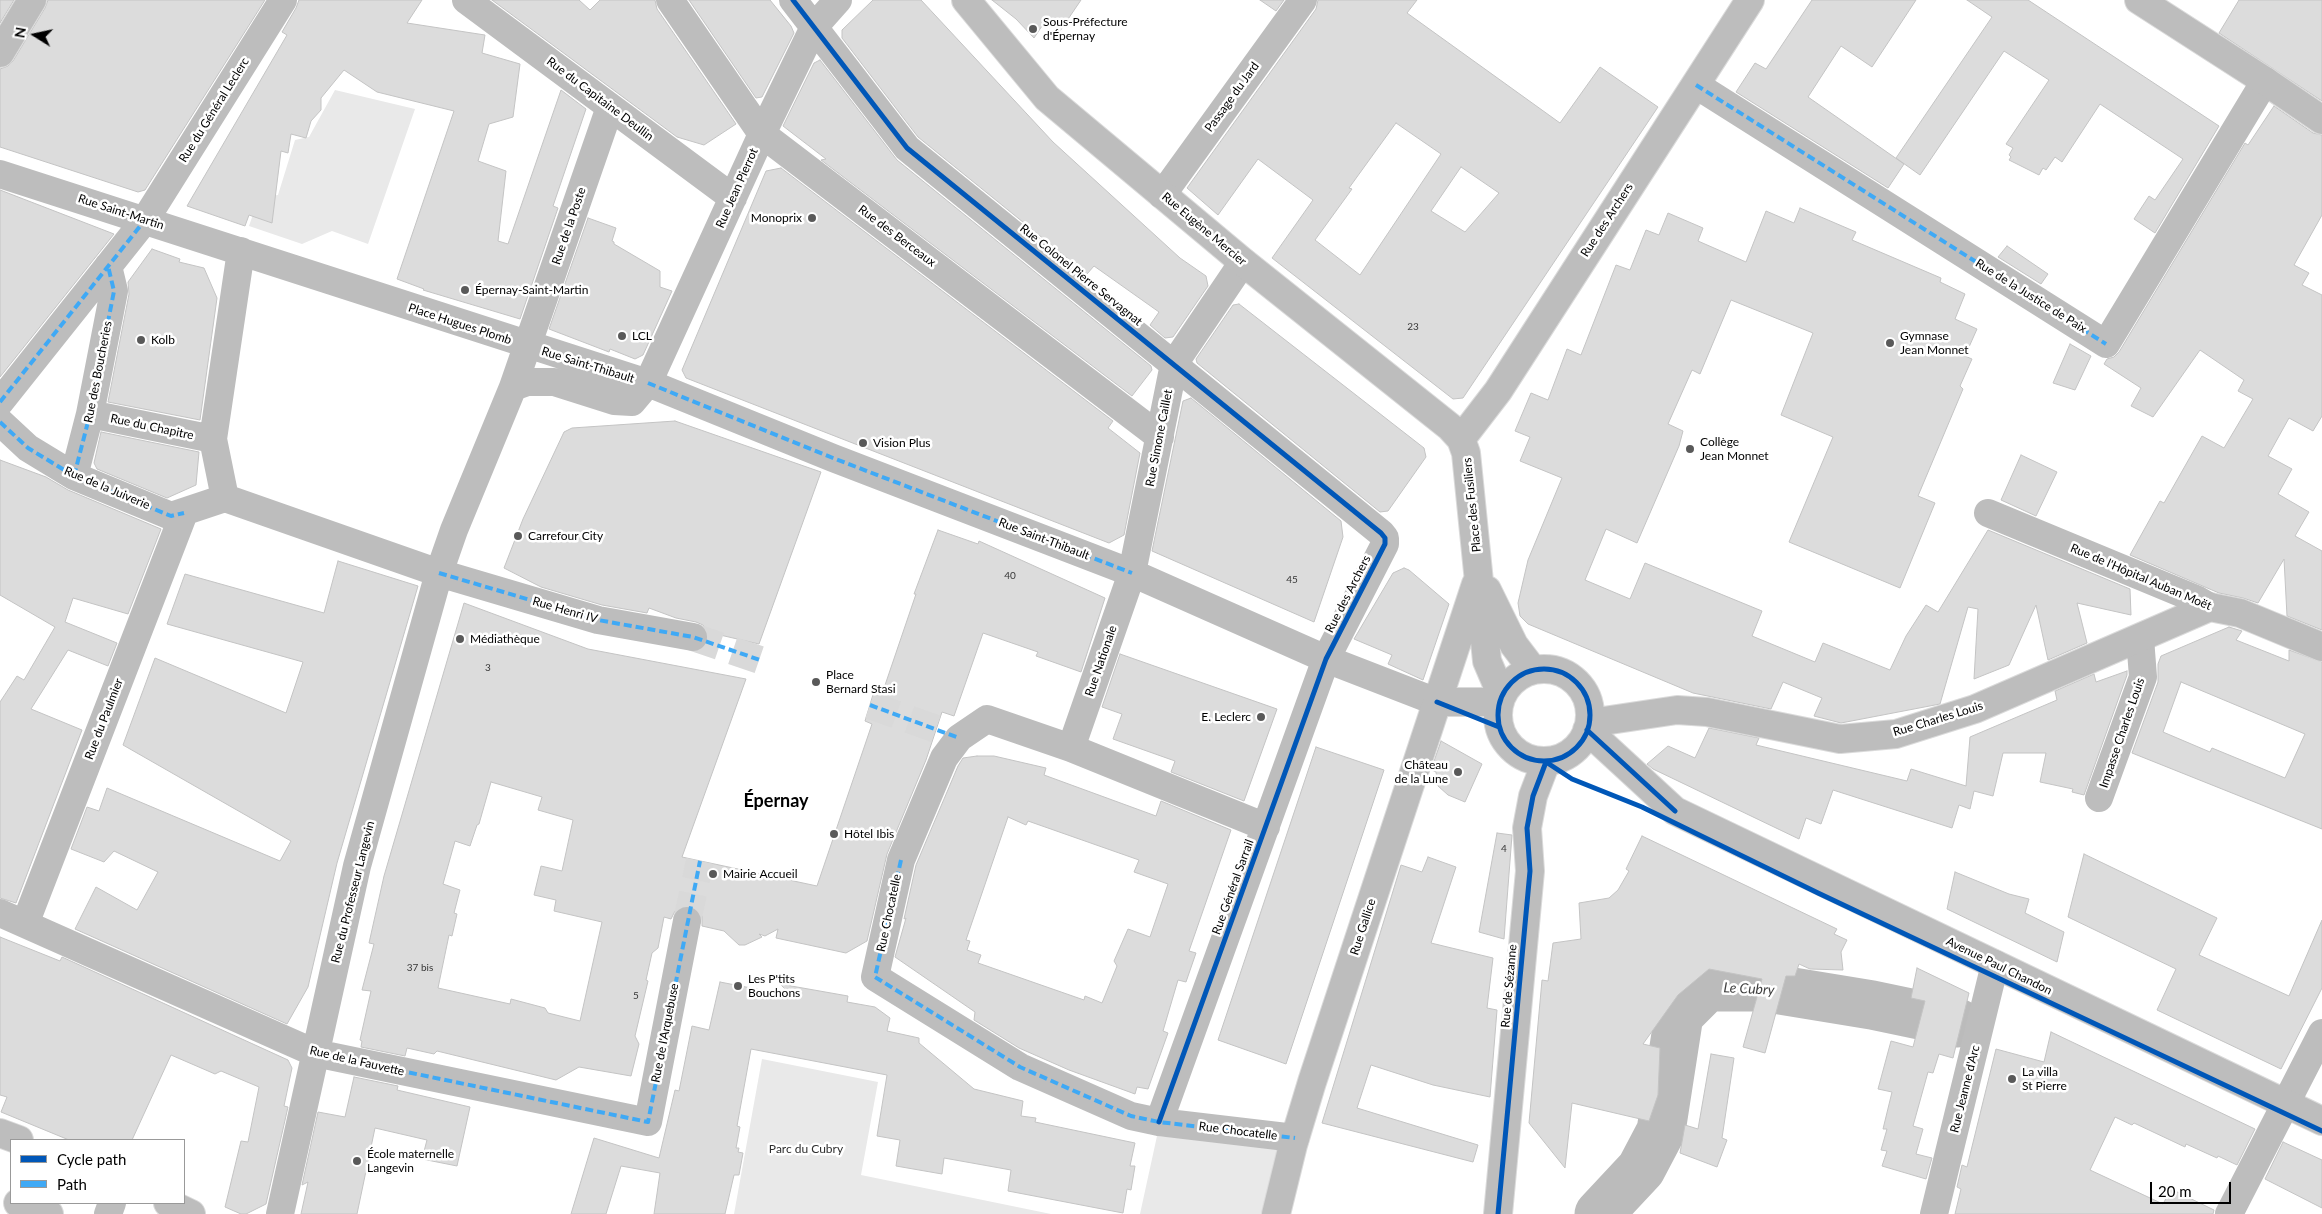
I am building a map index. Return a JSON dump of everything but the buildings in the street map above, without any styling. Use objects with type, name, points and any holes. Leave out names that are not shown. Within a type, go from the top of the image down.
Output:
[{"type":"street","points":[[0,53],[32,0]]},
{"type":"street","name":"Rue du Général Leclerc","points":[[145,220],[283,0]]},
{"type":"street","name":"Rue du Capitaine Deullin","points":[[466,0],[733,198]]},
{"type":"street","name":"Rue des Berceaux","points":[[670,0],[762,134],[1160,437]]},
{"type":"street","name":"Rue Colonel Pierre Servagnat","points":[[793,0],[907,148],[1385,538]]},
{"type":"street","name":"Rue Jean Pierrot","points":[[648,383],[762,134],[814,26],[838,0]]},
{"type":"street","name":"Rue Eugène Mercier","points":[[966,0],[1047,98],[1243,262],[1450,427],[1461,439]]},
{"type":"street","name":"Passage du Jard","points":[[1162,195],[1303,0]]},
{"type":"street","name":"Rue des Archers","points":[[1461,439],[1498,391],[1750,0]]},
{"type":"street","points":[[2139,0],[2266,81],[2322,120]]},
{"type":"street","name":"Rue de la Justice de Paix","points":[[1696,84],[2106,344],[2266,81]]},
{"type":"street","name":"Rue de la Poste","points":[[528,346],[610,106]]},
{"type":"street","name":"Rue Saint-Martin","points":[[0,174],[241,251]]},
{"type":"street","points":[[0,402],[145,220]]},
{"type":"street","points":[[241,251],[213,439],[225,498],[439,572]]},
{"type":"street","name":"Place Hugues Plomb","points":[[241,251],[528,346],[514,386],[454,530],[439,572]]},
{"type":"street","name":"Rue Simone Caillet","points":[[1132,573],[1174,364],[1243,262]]},
{"type":"street","name":"Rue des Boucheries","points":[[74,476],[90,414],[114,291],[108,266]]},
{"type":"street","name":"Rue Saint-Thibault","points":[[528,346],[648,383],[824,454],[1132,573],[1326,658],[1437,702]]},
{"type":"street","name":"Rue Saint-Thibault","points":[[514,386],[527,382],[554,382],[614,401],[632,402],[648,383]]},
{"type":"street","name":"Rue du Chapitre","points":[[90,414],[213,439]]},
{"type":"street","name":"Rue de la Juiverie","points":[[0,422],[28,448],[74,476],[171,516],[225,498]]},
{"type":"street","name":"Place des Fusiliers","points":[[1461,439],[1466,453],[1487,661],[1501,699]]},
{"type":"street","name":"Rue du Paulmier","points":[[24,924],[184,513]]},
{"type":"street","name":"Rue de l'Hôpital Auban Moët","points":[[1988,513],[2198,600],[2210,608],[2240,613],[2322,648]]},
{"type":"street","name":"Rue des Archers","points":[[1326,658],[1385,544],[1385,538]]},
{"type":"street","name":"Rue Henri IV","points":[[439,572],[598,620],[693,637]]},
{"type":"street","name":"Rue du Professeur Langevin","points":[[280,1214],[357,866],[439,572]]},
{"type":"street","name":"Rue Nationale","points":[[1071,748],[1132,573]]},
{"type":"street","name":"Place des Fusiliers","points":[[1479,573],[1514,645],[1533,670]]},
{"type":"street","name":"Rue Gallice","points":[[1276,1214],[1315,1072],[1479,573]]},
{"type":"street","name":"Rue Charles Louis","points":[[1589,727],[1687,711],[1707,712],[1840,739],[1896,734],[1975,709],[2210,608]]},
{"type":"street","name":"Impasse Charles Louis","points":[[2099,798],[2143,677],[2140,638]]},
{"type":"street","name":"Rue Général Sarrail","points":[[1160,1122],[1326,658]]},
{"type":"street","points":[[1546,668],[1570,676],[1587,697],[1590,710],[1589,727],[1584,739],[1574,751],[1560,759],[1546,762],[1526,758],[1509,746],[1499,727],[1497,714],[1501,699],[1513,680],[1533,670],[1546,668]]},
{"type":"street","points":[[1437,702],[1501,699]]},
{"type":"street","name":"Rue Chocatelle","points":[[1266,827],[1071,748],[987,720],[948,733],[944,758],[901,860],[875,977],[1020,1067],[1131,1116],[1160,1122],[1296,1138]]},
{"type":"street","name":"Avenue Paul Chandon","points":[[1589,727],[1675,811],[2322,1121]]},
{"type":"street","name":"Rue de Sézanne","points":[[1498,1214],[1530,871],[1527,828],[1533,796],[1546,762]]},
{"type":"street","name":"Rue de la Fauvette","points":[[0,913],[315,1053],[648,1122]]},
{"type":"street","name":"Rue de l'Arquebuse","points":[[648,1122],[685,932]]},
{"type":"street","name":"Rue Jeanne d'Arc","points":[[1934,1214],[1995,964]]},
{"type":"street","points":[[2229,1214],[2322,1033]]},
{"type":"street","points":[[0,1133],[16,1139]]},
{"type":"street","points":[[21,1204],[49,1214]]},
{"type":"street","points":[[170,1204],[191,1214]]},
{"type":"green space","points":[[335,90],[415,109],[368,244],[332,231],[302,244],[249,226],[259,197],[278,195],[295,140],[309,137]]},
{"type":"green space","name":"Parc du Cubry","points":[[762,1059],[878,1082],[861,1175],[1051,1214],[734,1214]]},
{"type":"green space","points":[[1157,1136],[1280,1146],[1262,1214],[1140,1214]]},
{"type":"waterway","name":"Le Cubry","points":[[1599,1214],[1641,1169],[1661,1131],[1679,1015],[1707,987],[1762,987],[1872,1005],[1958,1023]]},
{"type":"tunnel","points":[[693,637],[760,660]]},
{"type":"tunnel","points":[[870,705],[936,729]]},
{"type":"tunnel","points":[[687,921],[700,861]]},
{"type":"marked path","points":[[1696,85],[2106,344]]},
{"type":"marked path","points":[[0,402],[145,220]]},
{"type":"marked path","points":[[74,476],[90,414],[114,291],[108,266]]},
{"type":"marked path","points":[[648,383],[833,458],[1132,573]]},
{"type":"marked path","points":[[0,422],[28,448],[74,476],[171,516],[184,513]]},
{"type":"marked path","points":[[439,573],[598,620],[693,637],[760,660]]},
{"type":"marked path","points":[[870,705],[959,738]]},
{"type":"marked path","points":[[901,860],[875,977],[1020,1067],[1131,1116],[1159,1122],[1295,1138]]},
{"type":"marked path","points":[[315,1053],[648,1122],[700,861]]},
{"type":"cycle path","points":[[793,0],[907,148],[1385,538],[1385,544],[1326,659],[1159,1122]]},
{"type":"cycle path","points":[[1544,669],[1562,672],[1577,682],[1587,697],[1590,715],[1587,733],[1577,748],[1562,758],[1544,761],[1526,758],[1511,748],[1501,733],[1498,715],[1501,697],[1511,682],[1526,672],[1544,669]]},
{"type":"cycle path","points":[[1437,702],[1499,727]]},
{"type":"cycle path","points":[[1587,730],[1675,811]]},
{"type":"cycle path","points":[[1546,762],[1572,779],[1642,807],[1818,893],[2322,1131]]},
{"type":"cycle path","points":[[1498,1214],[1530,871],[1527,828],[1533,796],[1546,762]]},
{"type":"place","name":"Sous-Préfecture d'Épernay","points":[[1033,29]]},
{"type":"place","name":"Monoprix","points":[[812,218]]},
{"type":"place","name":"Épernay-Saint-Martin","points":[[465,290]]},
{"type":"place","name":"LCL","points":[[622,336]]},
{"type":"place","name":"Kolb","points":[[141,340]]},
{"type":"place","name":"Gymnase Jean Monnet","points":[[1890,343]]},
{"type":"place","name":"Vision Plus","points":[[863,443]]},
{"type":"place","name":"Collège Jean Monnet","points":[[1690,449]]},
{"type":"place","name":"Carrefour City","points":[[518,536]]},
{"type":"place","name":"Médiathèque","points":[[460,639]]},
{"type":"place","name":"Place Bernard Stasi","points":[[816,682]]},
{"type":"place","name":"E. Leclerc","points":[[1261,717]]},
{"type":"place","name":"Château de la Lune","points":[[1458,772]]},
{"type":"place","name":"Hôtel Ibis","points":[[834,834]]},
{"type":"place","name":"Mairie Accueil","points":[[713,874]]},
{"type":"place","name":"Les P'tits Bouchons","points":[[738,986]]},
{"type":"place","name":"La villa St Pierre","points":[[2012,1079]]},
{"type":"place","name":"École maternelle Langevin","points":[[357,1161]]},
{"type":"district","name":"Épernay","points":[[776,801]]}]
